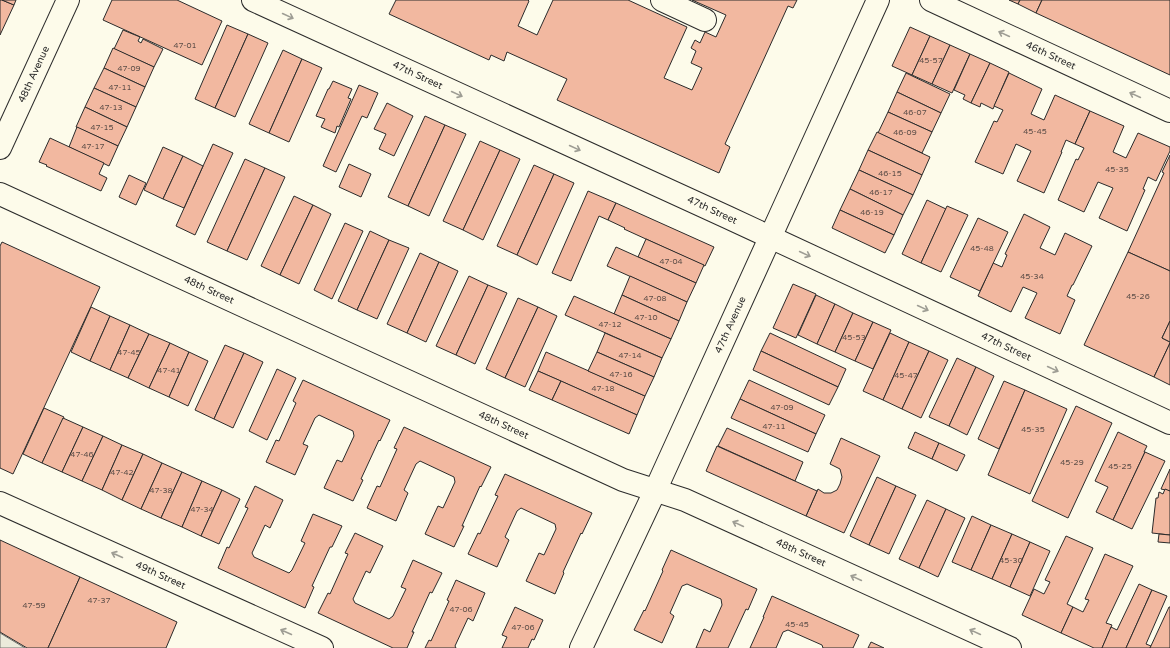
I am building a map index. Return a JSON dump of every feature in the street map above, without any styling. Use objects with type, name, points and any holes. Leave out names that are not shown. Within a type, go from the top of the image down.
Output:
[{"type":"street","name":"48th Avenue","points":[[0,148],[68,0]]},
{"type":"street","name":"47th Street","points":[[253,0],[1170,423]]},
{"type":"street","points":[[662,0],[705,20]]},
{"type":"street","name":"47th Avenue","points":[[581,648],[878,0]]},
{"type":"street","name":"46th Street","points":[[931,0],[1170,111]]},
{"type":"street","name":"48th Street","points":[[0,194],[623,480],[686,500],[1010,648]]},
{"type":"street","name":"49th Street","points":[[0,502],[322,648]]},
{"type":"shaded area","points":[[0,633],[25,648],[0,648]]},
{"type":"building","points":[[0,0],[14,5],[0,35]]},
{"type":"building","points":[[2,0],[16,0],[14,5]]},
{"type":"building","points":[[112,0],[177,0],[222,21],[202,65],[103,20]]},
{"type":"building","points":[[396,0],[528,0],[529,1],[518,26],[537,35],[553,0],[628,0],[687,27],[664,78],[692,90],[702,68],[691,63],[696,51],[691,48],[695,40],[700,43],[705,32],[716,37],[726,15],[692,0],[797,0],[793,8],[788,6],[725,144],[730,147],[719,173],[557,100],[567,79],[507,52],[504,61],[491,55],[489,60],[389,14]]},
{"type":"building","points":[[1009,0],[1020,0],[1018,4]]},
{"type":"building","points":[[1020,0],[1042,0],[1036,13],[1018,4]]},
{"type":"building","points":[[1042,0],[1170,0],[1170,75],[1036,13]]},
{"type":"building","points":[[227,25],[248,34],[215,108],[195,99]]},
{"type":"building","points":[[910,27],[930,36],[912,75],[892,66]]},
{"type":"building","points":[[123,30],[140,37],[138,41],[141,43],[143,39],[163,49],[154,67],[114,49]]},
{"type":"building","points":[[248,34],[268,43],[235,117],[215,108]]},
{"type":"building","points":[[930,36],[950,45],[932,84],[912,75]]},
{"type":"building","points":[[950,45],[970,54],[952,93],[932,84]]},
{"type":"building","points":[[113,48],[154,67],[145,87],[104,68]]},
{"type":"building","points":[[283,50],[302,59],[269,133],[249,124]]},
{"type":"building","points":[[970,54],[990,63],[971,103],[963,99],[965,95],[954,90]]},
{"type":"building","points":[[302,59],[322,68],[289,142],[269,133]]},
{"type":"building","points":[[990,63],[1009,72],[993,109],[981,103],[980,107],[971,103]]},
{"type":"building","points":[[104,68],[145,87],[136,107],[94,88]]},
{"type":"building","points":[[906,73],[950,94],[941,113],[897,92]]},
{"type":"building","points":[[1009,73],[1042,89],[1031,114],[1044,120],[1055,95],[1090,111],[1075,144],[1066,140],[1044,193],[1017,181],[1031,151],[1016,144],[1003,174],[975,162],[994,121],[997,122],[1003,110],[994,106]]},
{"type":"building","points":[[333,81],[352,89],[348,98],[351,99],[335,133],[321,127],[325,119],[316,116]]},
{"type":"building","points":[[359,85],[378,93],[367,118],[362,116],[336,172],[323,166]]},
{"type":"building","points":[[94,88],[136,107],[127,127],[85,107]]},
{"type":"building","points":[[897,92],[941,113],[932,132],[888,112]]},
{"type":"building","points":[[387,103],[413,116],[394,156],[379,149],[386,134],[374,129]]},
{"type":"building","points":[[85,107],[127,127],[118,146],[76,127]]},
{"type":"building","points":[[1090,111],[1124,126],[1113,152],[1126,158],[1138,133],[1170,147],[1170,151],[1156,181],[1148,177],[1143,189],[1145,190],[1127,231],[1099,218],[1113,188],[1098,182],[1084,212],[1058,200],[1076,159],[1078,160],[1084,148],[1075,144]]},
{"type":"building","points":[[888,112],[932,132],[922,153],[878,133]]},
{"type":"building","points":[[425,116],[445,125],[408,206],[388,197]]},
{"type":"building","points":[[445,125],[466,134],[429,216],[408,206]]},
{"type":"building","points":[[77,127],[118,146],[109,166],[69,147]]},
{"type":"building","points":[[877,132],[930,157],[922,175],[868,150]]},
{"type":"building","points":[[50,138],[104,163],[99,174],[107,178],[101,191],[39,162]]},
{"type":"building","points":[[480,141],[500,150],[463,230],[443,221]]},
{"type":"building","points":[[213,144],[233,153],[195,235],[176,226]]},
{"type":"building","points":[[163,147],[183,156],[163,199],[144,190]]},
{"type":"building","points":[[500,150],[520,159],[483,240],[463,230]]},
{"type":"building","points":[[868,150],[922,175],[913,195],[859,170]]},
{"type":"building","points":[[1170,155],[1170,271],[1128,252],[1164,173],[1162,172]]},
{"type":"building","points":[[183,156],[203,166],[184,208],[163,199]]},
{"type":"building","points":[[245,159],[265,168],[227,251],[207,242]]},
{"type":"building","points":[[349,164],[371,174],[361,197],[339,187]]},
{"type":"building","points":[[534,165],[554,174],[517,255],[497,246]]},
{"type":"building","points":[[265,168],[285,177],[247,260],[227,251]]},
{"type":"building","points":[[859,170],[913,195],[903,215],[850,189]]},
{"type":"building","points":[[554,174],[574,183],[537,265],[517,255]]},
{"type":"building","points":[[129,175],[146,183],[136,205],[119,197]]},
{"type":"building","points":[[850,189],[903,215],[894,235],[840,210]]},
{"type":"building","points":[[588,191],[616,203],[608,220],[599,216],[571,281],[552,273]]},
{"type":"building","points":[[294,196],[313,205],[280,275],[261,266]]},
{"type":"building","points":[[927,200],[946,209],[921,263],[902,254]]},
{"type":"building","points":[[616,203],[714,247],[705,266],[624,229],[625,228],[608,220]]},
{"type":"building","points":[[313,205],[331,214],[299,284],[280,275]]},
{"type":"building","points":[[947,206],[968,215],[941,272],[921,263]]},
{"type":"building","points":[[840,210],[894,235],[885,253],[832,228]]},
{"type":"building","points":[[1024,214],[1050,227],[1040,248],[1055,255],[1065,233],[1092,246],[1067,296],[1075,300],[1060,334],[1025,318],[1037,293],[1023,287],[1011,312],[978,296],[993,263],[1002,267],[1007,255],[1005,254]]},
{"type":"building","points":[[978,218],[1008,232],[980,291],[950,277]]},
{"type":"building","points":[[345,223],[363,231],[332,299],[314,290]]},
{"type":"building","points":[[370,231],[389,240],[357,310],[338,301]]},
{"type":"building","points":[[646,239],[704,265],[696,283],[638,257]]},
{"type":"building","points":[[389,240],[409,248],[377,319],[357,310]]},
{"type":"building","points":[[2,242],[100,287],[13,474],[0,468],[0,246]]},
{"type":"building","points":[[616,247],[696,283],[687,302],[607,266]]},
{"type":"building","points":[[1128,252],[1170,271],[1170,321],[1162,338],[1170,343],[1154,377],[1084,345]]},
{"type":"building","points":[[420,253],[439,262],[407,333],[387,324]]},
{"type":"building","points":[[439,262],[458,271],[426,342],[407,333]]},
{"type":"building","points":[[469,276],[488,285],[456,355],[436,346]]},
{"type":"building","points":[[630,276],[687,302],[679,321],[622,295]]},
{"type":"building","points":[[793,284],[816,294],[796,338],[773,328]]},
{"type":"building","points":[[488,285],[507,293],[475,364],[456,355]]},
{"type":"building","points":[[622,295],[679,321],[671,339],[614,314]]},
{"type":"building","points":[[816,295],[835,304],[817,344],[798,335]]},
{"type":"building","points":[[574,296],[671,339],[662,358],[565,315]]},
{"type":"building","points":[[518,298],[538,307],[505,378],[486,369]]},
{"type":"building","points":[[835,304],[853,313],[835,352],[817,344]]},
{"type":"building","points":[[91,307],[110,316],[90,361],[71,352]]},
{"type":"building","points":[[538,307],[557,316],[525,387],[505,378]]},
{"type":"building","points":[[853,313],[873,322],[855,361],[835,352]]},
{"type":"building","points":[[110,316],[130,325],[110,370],[90,361]]},
{"type":"building","points":[[1170,321],[1170,342],[1162,338]]},
{"type":"building","points":[[873,322],[891,330],[873,369],[855,361]]},
{"type":"building","points":[[130,325],[149,334],[128,378],[110,370]]},
{"type":"building","points":[[605,333],[662,358],[654,377],[597,352]]},
{"type":"building","points":[[770,333],[846,369],[838,387],[761,351]]},
{"type":"building","points":[[890,333],[909,342],[883,400],[863,391]]},
{"type":"building","points":[[149,334],[170,343],[149,388],[128,378]]},
{"type":"building","points":[[909,342],[929,351],[902,409],[883,400]]},
{"type":"building","points":[[170,343],[189,352],[169,397],[149,388]]},
{"type":"building","points":[[1170,343],[1170,385],[1154,377]]},
{"type":"building","points":[[225,345],[244,353],[214,419],[195,410]]},
{"type":"building","points":[[761,351],[838,387],[829,405],[753,370]]},
{"type":"building","points":[[929,351],[948,360],[921,418],[902,409]]},
{"type":"building","points":[[189,352],[208,361],[188,406],[169,397]]},
{"type":"building","points":[[546,352],[645,396],[637,415],[538,371]]},
{"type":"building","points":[[597,352],[654,377],[645,396],[588,371]]},
{"type":"building","points":[[244,353],[263,362],[233,428],[214,419]]},
{"type":"building","points":[[957,358],[976,367],[949,426],[929,417]]},
{"type":"building","points":[[976,367],[994,376],[967,435],[949,426]]},
{"type":"building","points":[[277,369],[296,378],[267,440],[249,431]]},
{"type":"building","points":[[538,371],[561,381],[552,400],[529,390]]},
{"type":"building","points":[[303,380],[390,420],[361,479],[363,480],[353,501],[324,488],[337,460],[342,462],[354,436],[353,431],[319,415],[315,418],[303,444],[308,446],[295,475],[266,462],[276,440],[279,441],[296,403],[293,401]]},
{"type":"building","points":[[749,380],[825,415],[816,434],[740,399]]},
{"type":"building","points":[[561,381],[637,415],[629,434],[552,400]]},
{"type":"building","points":[[1004,381],[1025,390],[999,449],[978,439]]},
{"type":"building","points":[[1025,390],[1067,409],[1030,494],[988,475]]},
{"type":"building","points":[[740,399],[816,434],[808,452],[731,418]]},
{"type":"building","points":[[1076,406],[1112,423],[1068,518],[1032,501]]},
{"type":"building","points":[[44,408],[64,417],[42,463],[23,454]]},
{"type":"building","points":[[63,418],[83,427],[62,472],[42,463]]},
{"type":"building","points":[[83,427],[103,436],[82,481],[62,472]]},
{"type":"building","points":[[404,427],[491,467],[481,487],[480,486],[454,547],[425,534],[438,506],[443,508],[455,482],[454,477],[420,461],[416,464],[404,490],[408,493],[396,521],[367,508],[377,486],[380,487],[397,449],[394,448]]},
{"type":"building","points":[[727,428],[803,462],[795,481],[718,446]]},
{"type":"building","points":[[915,432],[939,443],[932,459],[908,448]]},
{"type":"building","points":[[1118,432],[1147,446],[1113,520],[1096,512],[1108,487],[1095,481]]},
{"type":"building","points":[[103,436],[122,445],[102,490],[82,481]]},
{"type":"building","points":[[841,438],[880,456],[844,533],[806,516],[818,489],[824,493],[831,493],[837,490],[840,484],[842,477],[840,469],[830,464]]},
{"type":"building","points":[[939,443],[965,455],[957,471],[932,459]]},
{"type":"building","points":[[122,445],[143,454],[122,500],[102,490]]},
{"type":"building","points":[[717,446],[817,491],[806,516],[706,471]]},
{"type":"building","points":[[1145,452],[1165,461],[1132,529],[1113,520]]},
{"type":"building","points":[[143,454],[162,463],[141,509],[122,500]]},
{"type":"building","points":[[162,463],[182,472],[161,518],[141,509]]},
{"type":"building","points":[[1170,469],[1170,491],[1161,489]]},
{"type":"building","points":[[182,472],[202,481],[182,527],[161,518]]},
{"type":"building","points":[[505,474],[592,513],[563,572],[564,573],[555,594],[526,581],[539,553],[544,555],[556,529],[555,524],[521,508],[517,511],[505,537],[509,540],[497,567],[468,554],[478,533],[480,534],[498,496],[495,495]]},
{"type":"building","points":[[877,477],[896,486],[869,545],[850,536]]},
{"type":"building","points":[[202,481],[222,490],[201,536],[182,527]]},
{"type":"building","points":[[255,486],[283,500],[270,528],[265,525],[252,553],[254,557],[289,573],[292,570],[305,543],[301,541],[313,514],[342,526],[332,547],[330,547],[312,586],[314,587],[305,608],[218,568],[227,547],[229,548],[248,508],[245,507]]},
{"type":"building","points":[[896,486],[916,495],[889,554],[869,545]]},
{"type":"building","points":[[1165,489],[1170,491],[1170,535],[1152,533],[1156,498],[1158,498],[1159,492],[1163,494]]},
{"type":"building","points":[[222,490],[240,499],[219,544],[201,536]]},
{"type":"building","points":[[927,500],[946,509],[919,568],[899,559]]},
{"type":"building","points":[[946,509],[965,518],[938,577],[919,568]]},
{"type":"building","points":[[972,516],[991,525],[971,570],[952,562]]},
{"type":"building","points":[[991,525],[1012,534],[992,579],[971,570]]},
{"type":"building","points":[[355,533],[383,546],[370,573],[366,571],[353,599],[355,603],[389,619],[393,616],[406,589],[401,587],[413,560],[442,573],[432,593],[430,592],[412,632],[414,632],[407,648],[393,648],[318,613],[328,593],[330,594],[348,554],[345,553]]},
{"type":"building","points":[[1012,534],[1030,542],[1010,587],[992,579]]},
{"type":"building","points":[[1159,534],[1170,535],[1170,543],[1158,542]]},
{"type":"building","points":[[1066,536],[1093,548],[1067,604],[1073,607],[1061,633],[1022,615],[1034,589],[1044,594],[1050,582],[1045,580]]},
{"type":"building","points":[[0,540],[80,577],[48,648],[27,648],[0,632]]},
{"type":"building","points":[[1030,542],[1050,551],[1030,596],[1010,587]]},
{"type":"building","points":[[671,550],[757,589],[728,648],[696,648],[704,629],[710,632],[722,605],[721,599],[687,584],[682,586],[670,613],[674,616],[662,643],[634,630],[644,610],[645,611]]},
{"type":"building","points":[[1105,554],[1133,566],[1106,623],[1112,625],[1102,648],[1094,648],[1061,633],[1073,607],[1083,612],[1089,600],[1085,599]]},
{"type":"building","points":[[80,577],[177,622],[166,648],[48,648]]},
{"type":"building","points":[[456,580],[485,593],[473,621],[468,618],[455,646],[456,648],[425,648],[429,640],[431,641],[449,601],[447,600]]},
{"type":"building","points":[[1139,584],[1152,590],[1126,648],[1102,648],[1111,627],[1117,630]]},
{"type":"building","points":[[1152,590],[1167,596],[1146,644],[1151,646],[1150,648],[1126,648]]},
{"type":"building","points":[[772,596],[859,635],[853,648],[823,648],[822,645],[788,630],[783,632],[776,648],[750,648]]},
{"type":"building","points":[[515,607],[543,620],[534,640],[532,639],[528,648],[502,648],[507,637],[502,635]]},
{"type":"building","points":[[1169,607],[1170,648],[1150,648]]},
{"type":"building","points":[[871,642],[884,648],[868,648]]}]
